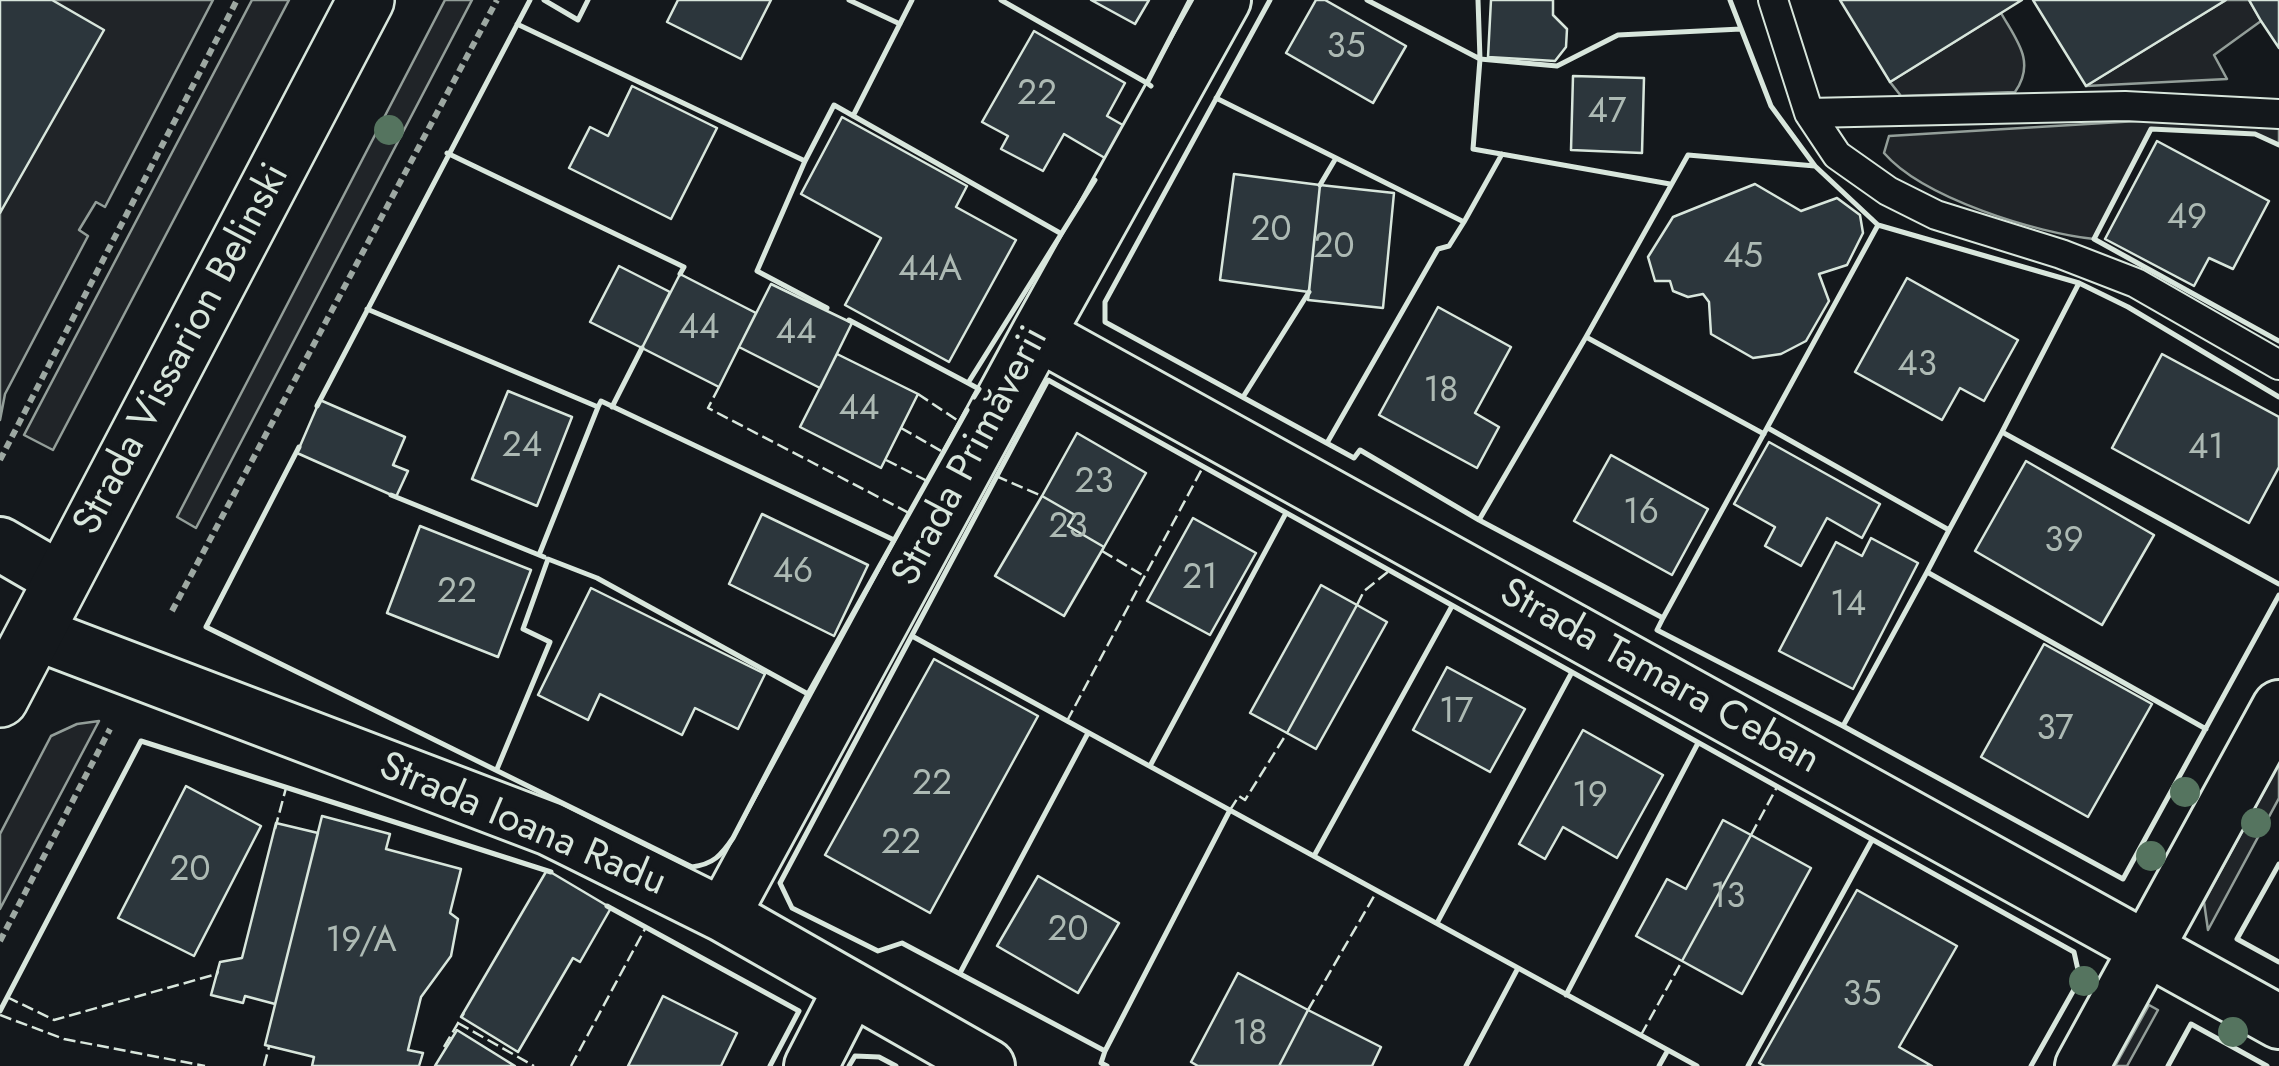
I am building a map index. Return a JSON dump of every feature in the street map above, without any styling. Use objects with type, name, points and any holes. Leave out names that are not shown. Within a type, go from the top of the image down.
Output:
[{"type":"main road","name":"Strada Vissarion Belinski","points":[[0,700],[366,0]]},
{"type":"street","name":"Strada Primăverii","points":[[723,916],[1224,0]]},
{"type":"street","name":"Strada Tamara Ceban","points":[[1038,334],[2279,1022]]},
{"type":"street","points":[[0,544],[62,580]]},
{"type":"street","name":"Strada Ioana Radu","points":[[34,634],[550,829],[723,916],[988,1066]]},
{"type":"street","points":[[2082,1066],[2279,708]]},
{"type":"street","points":[[811,1066],[852,988]]},
{"type":"lane","points":[[1773,0],[1809,113],[1836,155],[1888,191],[1936,215],[2061,254],[2136,283],[2279,366]]},
{"type":"lane","points":[[1809,113],[2125,106],[2279,114]]},
{"type":"path","points":[[0,460],[238,0]]},
{"type":"path","points":[[172,611],[497,0]]},
{"type":"path","points":[[0,942],[110,729]]},
{"type":"shaded area","points":[[52,0],[213,0],[105,207],[96,202],[79,230],[88,236],[5,394],[0,420],[0,213]]},
{"type":"shaded area","points":[[252,0],[289,0],[53,450],[24,435]]},
{"type":"shaded area","points":[[445,0],[472,0],[196,528],[177,517]]},
{"type":"shaded area","points":[[2226,0],[2249,0],[2261,21],[2214,55],[2227,79],[2086,86]]},
{"type":"shaded area","points":[[2001,13],[2024,61],[2015,92],[1901,96],[1890,82]]},
{"type":"shaded area","points":[[2154,120],[2279,127],[2279,145],[2255,134],[2151,129],[2094,239],[1982,211],[1925,185],[1884,153],[1889,136]]},
{"type":"shaded area","points":[[99,721],[0,909],[0,834],[51,736],[77,724]]},
{"type":"shaded area","points":[[2279,763],[2279,798],[2208,930],[2204,902]]},
{"type":"shaded area","points":[[2149,1005],[2158,1010],[2127,1066],[2115,1066]]},
{"type":"building","points":[[0,0],[52,0],[104,30],[0,213]]},
{"type":"building","points":[[678,0],[771,0],[741,59],[667,22]]},
{"type":"building","points":[[1091,0],[1149,0],[1135,24]]},
{"type":"building","points":[[1316,0],[1325,0],[1406,46],[1373,103],[1286,53]]},
{"type":"building","points":[[1491,0],[1553,0],[1553,15],[1567,29],[1566,47],[1555,61],[1488,57]]},
{"type":"building","points":[[1840,0],[2022,0],[1890,82]]},
{"type":"building","points":[[2033,0],[2226,0],[2086,86]]},
{"type":"building","points":[[2249,0],[2279,0],[2279,48],[2261,21]]},
{"type":"building","points":[[1034,31],[1125,83],[1107,116],[1128,128],[1110,161],[1064,134],[1043,171],[1001,149],[1008,136],[982,122]]},
{"type":"building","points":[[1573,76],[1644,78],[1642,153],[1571,150]]},
{"type":"building","points":[[632,86],[717,128],[671,219],[569,168],[590,127],[608,136]]},
{"type":"building","points":[[842,117],[967,186],[956,207],[1016,240],[949,362],[845,305],[881,238],[801,194]]},
{"type":"building","points":[[2157,141],[2269,201],[2233,269],[2209,258],[2194,286],[2105,239]]},
{"type":"building","points":[[1234,174],[1320,185],[1309,292],[1220,280]]},
{"type":"building","points":[[1755,184],[1801,211],[1837,198],[1860,215],[1863,233],[1847,265],[1819,274],[1829,301],[1806,341],[1781,354],[1753,358],[1711,334],[1709,302],[1703,294],[1688,297],[1673,291],[1670,281],[1655,281],[1648,257],[1673,217]]},
{"type":"building","points":[[1320,185],[1394,193],[1383,308],[1308,300]]},
{"type":"building","points":[[619,266],[670,292],[642,348],[590,322]]},
{"type":"building","points":[[680,274],[756,313],[719,387],[642,348]]},
{"type":"building","points":[[1907,278],[2018,340],[1984,401],[1960,388],[1942,420],[1855,372]]},
{"type":"building","points":[[771,284],[852,323],[820,388],[739,347]]},
{"type":"building","points":[[1438,307],[1511,347],[1475,413],[1499,427],[1477,468],[1379,415]]},
{"type":"building","points":[[837,354],[918,394],[881,468],[800,427]]},
{"type":"building","points":[[2162,354],[2279,417],[2279,467],[2249,523],[2112,448]]},
{"type":"building","points":[[508,391],[572,417],[537,506],[472,479]]},
{"type":"building","points":[[320,400],[405,437],[393,465],[408,471],[396,497],[297,453]]},
{"type":"building","points":[[1077,433],[1146,473],[1104,547],[1068,526],[1075,515],[1042,496]]},
{"type":"building","points":[[1769,442],[1880,504],[1862,538],[1827,518],[1801,566],[1765,546],[1775,527],[1734,504]]},
{"type":"building","points":[[1611,455],[1708,509],[1672,575],[1574,521]]},
{"type":"building","points":[[2026,461],[2154,535],[2102,625],[1975,551]]},
{"type":"building","points":[[1042,496],[1075,515],[1068,526],[1104,547],[1064,616],[995,576]]},
{"type":"building","points":[[762,514],[868,565],[834,636],[729,584]]},
{"type":"building","points":[[1193,518],[1256,553],[1210,635],[1147,601]]},
{"type":"building","points":[[420,526],[531,570],[498,657],[387,613]]},
{"type":"building","points":[[1871,538],[1918,563],[1853,689],[1779,651],[1836,542],[1862,556]]},
{"type":"building","points":[[1321,585],[1357,605],[1287,733],[1250,713]]},
{"type":"building","points":[[591,588],[765,674],[738,729],[695,708],[682,735],[600,694],[588,720],[538,695]]},
{"type":"building","points":[[1357,605],[1387,622],[1316,749],[1287,733]]},
{"type":"building","points":[[2044,644],[2152,704],[2088,817],[1981,757]]},
{"type":"building","points":[[934,659],[1038,716],[930,913],[825,855]]},
{"type":"building","points":[[1447,667],[1525,709],[1490,772],[1413,730]]},
{"type":"building","points":[[1583,730],[1663,775],[1617,858],[1563,827],[1545,859],[1519,844]]},
{"type":"building","points":[[186,786],[261,826],[194,956],[118,918]]},
{"type":"building","points":[[322,816],[390,834],[386,849],[461,869],[450,913],[458,919],[451,956],[421,997],[408,1050],[423,1053],[419,1066],[312,1066],[314,1057],[265,1045]]},
{"type":"building","points":[[1723,820],[1751,835],[1682,961],[1636,936],[1667,879],[1686,889]]},
{"type":"building","points":[[276,823],[318,833],[275,1004],[245,996],[243,1003],[211,995],[220,962],[242,958]]},
{"type":"building","points":[[1751,835],[1811,868],[1742,994],[1682,961]]},
{"type":"building","points":[[547,870],[611,908],[580,962],[573,958],[518,1052],[461,1017]]},
{"type":"building","points":[[1038,876],[1119,923],[1078,993],[997,946]]},
{"type":"building","points":[[1857,890],[1957,946],[1899,1047],[1932,1066],[1759,1063]]},
{"type":"building","points":[[1238,973],[1308,1010],[1279,1066],[1198,1066],[1191,1062]]},
{"type":"building","points":[[663,996],[737,1033],[721,1066],[628,1066]]},
{"type":"building","points":[[1308,1010],[1381,1047],[1372,1066],[1279,1066]]},
{"type":"building","points":[[457,1030],[515,1066],[435,1066]]},
{"type":"fence","points":[[719,387],[708,408],[909,513]]},
{"type":"fence","points":[[918,394],[960,422]]},
{"type":"fence","points":[[901,428],[943,452]]},
{"type":"fence","points":[[886,460],[927,481]]},
{"type":"fence","points":[[1067,721],[1203,467]]},
{"type":"fence","points":[[996,476],[1042,496]]},
{"type":"fence","points":[[1102,551],[1144,576]]},
{"type":"fence","points":[[1357,605],[1364,591],[1389,571]]},
{"type":"fence","points":[[1230,810],[1239,796],[1245,800],[1287,733]]},
{"type":"fence","points":[[1751,835],[1777,787]]},
{"type":"fence","points":[[275,829],[286,788]]},
{"type":"fence","points":[[1308,1010],[1377,891]]},
{"type":"fence","points":[[571,1066],[646,927]]},
{"type":"fence","points":[[1641,1035],[1682,961]]},
{"type":"fence","points":[[7,997],[54,1020],[218,971]]},
{"type":"fence","points":[[444,1047],[464,1013]]},
{"type":"fence","points":[[0,1015],[64,1039],[205,1066]]},
{"type":"fence","points":[[458,1023],[534,1066]]},
{"type":"fence","points":[[264,1066],[269,1047]]},
{"type":"wall","points":[[317,406],[530,0]]},
{"type":"wall","points":[[544,0],[578,20],[588,0]]},
{"type":"wall","points":[[849,0],[900,24]]},
{"type":"wall","points":[[853,116],[912,0]]},
{"type":"wall","points":[[1001,0],[1147,83]]},
{"type":"wall","points":[[1151,86],[1147,83],[1190,0]]},
{"type":"wall","points":[[1270,0],[1105,302],[1105,322],[1354,458],[1360,450],[1479,520],[1663,618],[1657,630],[2123,879],[2279,595]]},
{"type":"wall","points":[[1367,0],[1480,59],[1473,149],[1670,184]]},
{"type":"wall","points":[[1478,0],[1480,59],[1557,66],[1618,35],[1741,29]]},
{"type":"wall","points":[[1730,0],[1771,106],[1815,166],[1878,225],[2079,283],[2128,307],[2279,397]]},
{"type":"wall","points":[[517,24],[805,161]]},
{"type":"wall","points":[[1216,98],[1464,222],[1502,154]]},
{"type":"wall","points":[[827,308],[757,271],[834,105],[1060,233]]},
{"type":"wall","points":[[2279,145],[2255,134],[2151,129],[2094,239],[2279,341]]},
{"type":"wall","points":[[447,153],[684,267],[680,274]]},
{"type":"wall","points":[[1586,337],[1688,155],[1815,166]]},
{"type":"wall","points":[[1320,185],[1336,158]]},
{"type":"wall","points":[[974,397],[979,389],[968,383],[1095,180]]},
{"type":"wall","points":[[1327,443],[1438,249],[1449,246],[1464,222]]},
{"type":"wall","points":[[1663,618],[1878,225]]},
{"type":"wall","points":[[2002,432],[2079,283]]},
{"type":"wall","points":[[1243,397],[1309,292]]},
{"type":"wall","points":[[367,309],[598,407],[539,555]]},
{"type":"wall","points":[[849,320],[968,383]]},
{"type":"wall","points":[[1479,520],[1586,337],[1764,434]]},
{"type":"wall","points":[[612,407],[642,348]]},
{"type":"wall","points":[[1107,1066],[1101,1063],[1105,1051],[902,943],[878,951],[792,908],[780,883],[1048,380],[2074,952],[2080,979],[2031,1066]]},
{"type":"wall","points":[[598,407],[601,401],[894,540]]},
{"type":"wall","points":[[299,447],[206,627],[692,867],[716,858],[733,838],[808,694],[967,410]]},
{"type":"wall","points":[[1768,428],[1949,530],[1927,572],[2206,729]]},
{"type":"wall","points":[[1949,530],[2002,432],[2279,584]]},
{"type":"wall","points":[[391,495],[544,557]]},
{"type":"wall","points":[[1150,766],[1286,513]]},
{"type":"wall","points":[[497,769],[550,642],[523,629],[548,559],[597,578],[808,694]]},
{"type":"wall","points":[[1843,726],[1927,572]]},
{"type":"wall","points":[[1314,856],[1452,606]]},
{"type":"wall","points":[[912,636],[1697,1066]]},
{"type":"wall","points":[[1437,923],[1572,672]]},
{"type":"wall","points":[[960,973],[1088,733]]},
{"type":"wall","points":[[0,1011],[141,741],[551,872]]},
{"type":"wall","points":[[1566,995],[1698,743]]},
{"type":"wall","points":[[1105,1051],[1230,810]]},
{"type":"wall","points":[[1748,1066],[1872,840]]},
{"type":"wall","points":[[2279,864],[2237,939],[2279,962]]},
{"type":"wall","points":[[607,906],[799,1011],[770,1066]]},
{"type":"wall","points":[[1466,1066],[1518,968]]},
{"type":"wall","points":[[2168,1066],[2191,1024],[2267,1066]]},
{"type":"wall","points":[[1659,1066],[1668,1050]]},
{"type":"wall","points":[[849,1066],[855,1056],[879,1057],[896,1066]]}]
